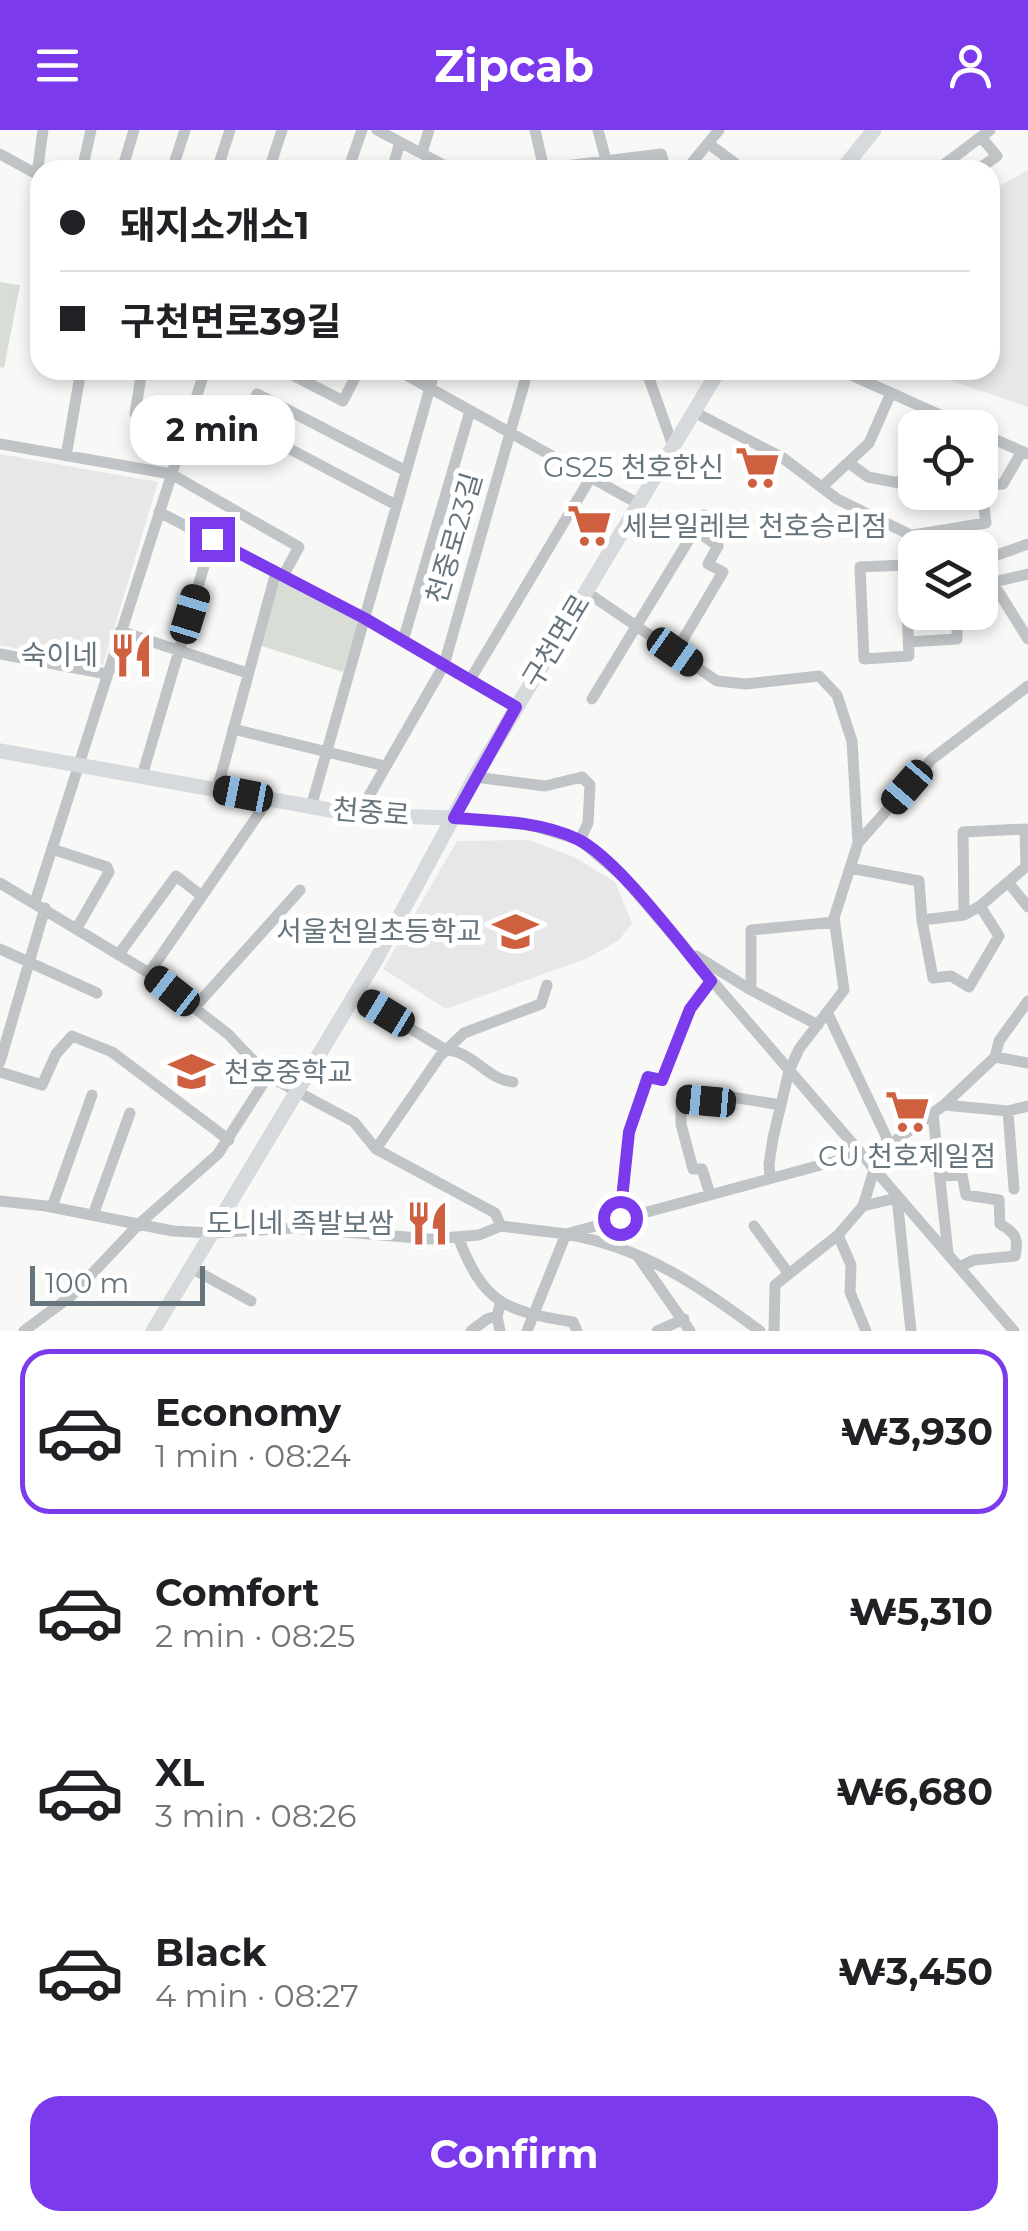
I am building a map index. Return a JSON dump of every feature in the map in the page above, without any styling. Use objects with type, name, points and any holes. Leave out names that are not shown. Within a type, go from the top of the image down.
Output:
[{"type":"main road","points":[[850,160],[874,130]]},
{"type":"main road","name":"구천면로","points":[[153,1331],[355,994],[516,707],[713,380]]},
{"type":"main road","name":"천중로","points":[[0,750],[358,815],[454,818]]},
{"type":"street","points":[[40,160],[43,130]]},
{"type":"street","points":[[84,160],[91,130]]},
{"type":"street","points":[[125,160],[134,130]]},
{"type":"street","points":[[175,160],[185,130]]},
{"type":"street","points":[[220,160],[230,130]]},
{"type":"street","points":[[272,160],[282,130]]},
{"type":"street","points":[[352,160],[362,130]]},
{"type":"street","points":[[422,154],[429,130]]},
{"type":"street","points":[[535,130],[539,160]]},
{"type":"street","points":[[598,130],[606,160],[661,154],[663,160]]},
{"type":"street","points":[[381,131],[432,160]]},
{"type":"street","points":[[950,160],[986,133],[997,156],[991,160]]},
{"type":"street","points":[[694,160],[713,135],[735,160]]},
{"type":"street","points":[[395,160],[400,142]]},
{"type":"street","points":[[0,154],[30,171]]},
{"type":"street","points":[[66,456],[79,380]]},
{"type":"street","points":[[140,380],[135,414],[187,425]]},
{"type":"street","points":[[1,1055],[29,962],[52,849],[202,380]]},
{"type":"street","points":[[303,380],[343,401],[354,380]]},
{"type":"street","points":[[415,380],[637,503]]},
{"type":"street","points":[[311,807],[432,380]]},
{"type":"street","name":"천중로23길","points":[[358,815],[444,665],[525,380]]},
{"type":"street","points":[[650,380],[673,446]]},
{"type":"street","points":[[863,380],[931,410]]},
{"type":"street","points":[[822,488],[869,443],[891,392]]},
{"type":"street","points":[[242,423],[258,394],[406,471]]},
{"type":"street","points":[[196,398],[396,505]]},
{"type":"street","points":[[403,641],[470,411]]},
{"type":"street","points":[[694,412],[783,458],[837,498],[898,532]]},
{"type":"street","points":[[998,440],[1025,453],[1003,484],[998,484]]},
{"type":"street","points":[[0,444],[171,474],[299,547],[280,574],[246,673],[218,790]]},
{"type":"street","points":[[849,462],[868,477],[898,483]]},
{"type":"street","points":[[470,680],[591,477]]},
{"type":"street","points":[[960,530],[986,523],[984,510]]},
{"type":"street","points":[[159,512],[364,618],[516,707]]},
{"type":"street","points":[[592,699],[704,515]]},
{"type":"street","points":[[675,652],[724,572],[708,564],[718,546],[695,530]]},
{"type":"street","points":[[142,776],[212,539]]},
{"type":"street","points":[[998,555],[1028,544]]},
{"type":"street","points":[[898,565],[860,567],[864,660],[909,656],[908,630]]},
{"type":"street","points":[[998,578],[1028,574]]},
{"type":"street","points":[[585,591],[717,682],[746,684],[819,676],[837,695],[852,741],[858,843],[835,922],[844,990],[788,1071],[769,1164],[770,1178]]},
{"type":"street","points":[[998,598],[1028,639]]},
{"type":"street","points":[[908,642],[957,639],[957,630]]},
{"type":"street","points":[[120,632],[246,673]]},
{"type":"street","points":[[0,654],[107,674]]},
{"type":"street","points":[[858,843],[932,758],[1028,686]]},
{"type":"street","points":[[232,729],[385,766]]},
{"type":"street","points":[[475,777],[544,786],[582,777],[590,784],[588,823],[580,840]]},
{"type":"street","points":[[150,974],[269,799]]},
{"type":"street","name":"천중로","points":[[454,818],[530,824],[580,840],[622,876],[1014,1331]]},
{"type":"street","points":[[922,920],[964,914],[980,906],[1027,866],[1025,829],[962,832],[964,914]]},
{"type":"street","points":[[52,849],[107,866],[109,872],[76,928]]},
{"type":"street","points":[[850,868],[919,881],[933,978],[951,976],[969,987],[1000,936],[980,906]]},
{"type":"street","points":[[119,954],[176,876],[202,896]]},
{"type":"street","points":[[1008,882],[1028,907]]},
{"type":"street","points":[[0,883],[150,974],[228,1034],[268,1076],[354,1122],[376,1149],[472,1199],[496,1214],[501,1226]]},
{"type":"street","points":[[194,1008],[300,890]]},
{"type":"street","points":[[751,990],[751,930],[835,922]]},
{"type":"street","points":[[684,948],[751,990],[818,1025]]},
{"type":"street","points":[[0,949],[97,993]]},
{"type":"street","points":[[620,1218],[629,1132],[648,1077],[662,1080],[690,1009],[711,981]]},
{"type":"street","points":[[376,1149],[446,1050],[464,1033],[542,1004],[547,985]]},
{"type":"street","points":[[355,994],[446,1050],[460,1051],[501,1082],[513,1082]]},
{"type":"street","points":[[0,1000],[16,1008]]},
{"type":"street","points":[[566,1234],[887,1147],[939,1109],[995,1057],[998,1041],[1028,1001]]},
{"type":"street","points":[[827,1012],[886,1136],[887,1147]]},
{"type":"street","points":[[0,1072],[42,1085],[56,1054],[72,1036],[112,1052],[229,1140]]},
{"type":"street","points":[[995,1057],[1028,1062]]},
{"type":"street","points":[[24,1331],[71,1296],[140,1224],[218,1154],[268,1076]]},
{"type":"street","points":[[52,1207],[92,1095]]},
{"type":"street","points":[[710,1194],[702,1168],[694,1169],[681,1124],[681,1098],[706,1101],[708,1095],[718,1095],[780,1105]]},
{"type":"street","points":[[939,1109],[1008,1111],[1028,1106]]},
{"type":"street","points":[[939,1109],[948,1254]]},
{"type":"street","points":[[1008,1111],[1014,1189]]},
{"type":"street","points":[[92,1215],[130,1113]]},
{"type":"street","points":[[774,1331],[775,1285],[838,1234],[862,1206],[874,1170]]},
{"type":"street","points":[[942,1176],[962,1175],[966,1195],[998,1200],[1000,1224],[1014,1232],[1018,1241],[1015,1256],[974,1260],[958,1266]]},
{"type":"street","points":[[862,1206],[896,1198],[911,1331]]},
{"type":"street","points":[[0,1201],[211,1233],[293,1228],[431,1238],[479,1235],[501,1226],[566,1234],[600,1240],[691,1280],[760,1331]]},
{"type":"street","points":[[754,1226],[788,1274]]},
{"type":"street","points":[[527,1331],[566,1234]]},
{"type":"street","points":[[838,1234],[851,1264],[850,1292],[866,1331]]},
{"type":"street","points":[[458,1237],[468,1261],[507,1308],[572,1322],[577,1331]]},
{"type":"street","points":[[636,1255],[690,1331]]},
{"type":"street","points":[[190,1268],[251,1302]]},
{"type":"street","points":[[500,1331],[497,1316],[501,1301]]},
{"type":"street","points":[[471,1331],[487,1318],[497,1316]]},
{"type":"street","points":[[657,1331],[684,1318]]},
{"type":"shaded area","points":[[1028,170],[1028,407],[949,380],[1000,380],[1000,185]]},
{"type":"shaded area","points":[[0,282],[20,285],[4,368],[0,367]]},
{"type":"shaded area","points":[[0,454],[158,482],[103,665],[0,645]]},
{"type":"shaded area","points":[[279,580],[359,621],[343,672],[259,645]]},
{"type":"shaded area","name":"서울천일초등학교","points":[[529,840],[574,857],[615,882],[632,923],[619,940],[588,958],[446,1009],[383,969],[457,841]]},
{"type":"place","name":"GS25 천호한신","points":[[757,467]]},
{"type":"place","name":"세븐일레븐 천호승리점","points":[[589,526]]},
{"type":"place","name":"숙이네","points":[[131,655]]},
{"type":"place","name":"서울천일초등학교","points":[[515,931]]},
{"type":"place","name":"천호중학교","points":[[191,1072]]},
{"type":"place","name":"CU 천호제일점","points":[[907,1111]]},
{"type":"place","name":"도니네 족발보쌈","points":[[427,1223]]},
{"type":"route","points":[[212,539],[364,618],[516,707],[454,818],[530,824],[580,840],[622,876],[711,981],[690,1009],[662,1080],[648,1077],[629,1132],[620,1218]]}]
